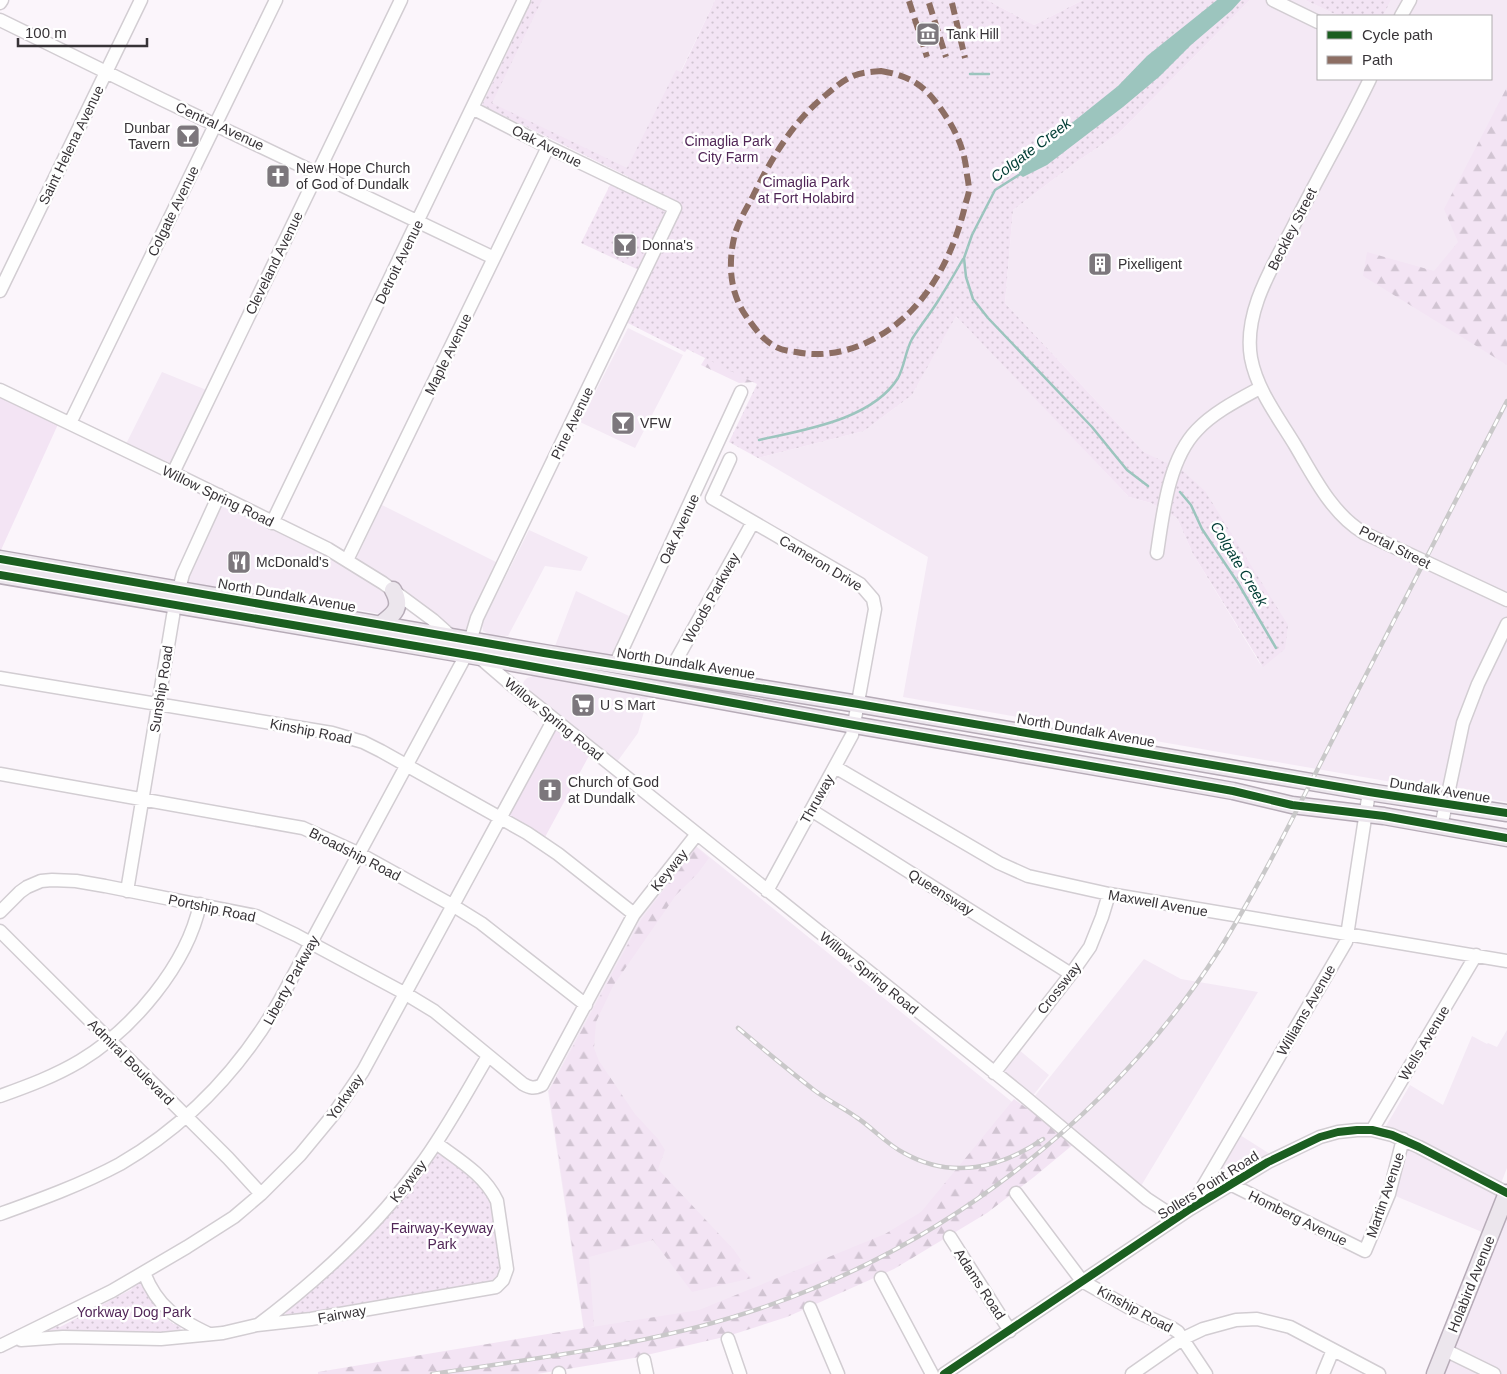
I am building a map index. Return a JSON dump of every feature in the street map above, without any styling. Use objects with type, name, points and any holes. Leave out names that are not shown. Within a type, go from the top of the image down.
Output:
[{"type":"main road","name":"North Dundalk Avenue","points":[[0,559],[177,597],[471,650],[854,725],[1233,791],[1292,806],[1364,814]]},
{"type":"main road","name":"North Dundalk Avenue","points":[[0,575],[381,624],[450,636],[471,650],[615,665],[669,673],[1368,792]]},
{"type":"main road","points":[[381,624],[397,608],[397,597],[393,590]]},
{"type":"main road","name":"Dundalk Avenue","points":[[1368,792],[1446,802],[1507,813]]},
{"type":"main road","points":[[1364,814],[1507,838]]},
{"type":"main road","name":"Holabird Avenue","points":[[1435,1374],[1507,1193]]},
{"type":"street","name":"Saint Helena Avenue","points":[[0,291],[141,0]]},
{"type":"street","name":"Colgate Avenue","points":[[70,423],[276,0]]},
{"type":"street","name":"Cleveland Avenue","points":[[173,473],[401,0]]},
{"type":"street","name":"Detroit Avenue","points":[[272,523],[524,0]]},
{"type":"street","points":[[1273,0],[1317,22]]},
{"type":"street","points":[[1402,15],[1410,0]]},
{"type":"street","name":"Central Avenue","points":[[0,20],[494,258]]},
{"type":"street","name":"Beckley Street","points":[[1260,388],[1251,356],[1250,337],[1257,302],[1305,203],[1369,80]]},
{"type":"street","name":"Oak Avenue","points":[[472,108],[548,147],[676,208]]},
{"type":"street","name":"Maple Avenue","points":[[347,560],[548,147]]},
{"type":"street","name":"Pine Avenue","points":[[471,650],[481,610],[676,208]]},
{"type":"street","points":[[1157,553],[1167,495],[1173,474],[1192,436],[1212,417],[1260,388]]},
{"type":"street","name":"Portal Street","points":[[1260,388],[1322,489],[1349,523],[1364,533],[1416,559],[1507,600]]},
{"type":"street","name":"Willow Spring Road","points":[[0,390],[218,495],[347,560],[393,590],[433,620],[450,636]]},
{"type":"street","name":"Oak Avenue","points":[[615,665],[741,392]]},
{"type":"street","name":"Cameron Drive","points":[[730,459],[712,498],[860,584],[873,599],[875,616],[858,704]]},
{"type":"street","name":"Sunship Road","points":[[127,891],[177,597],[197,541],[218,495]]},
{"type":"street","name":"Woods Parkway","points":[[669,673],[753,522]]},
{"type":"street","points":[[1441,826],[1463,723],[1478,684],[1507,624]]},
{"type":"street","name":"Willow Spring Road","points":[[471,650],[554,719],[1079,1141],[1147,1199],[1176,1218]]},
{"type":"street","name":"Liberty Parkway","points":[[0,1214],[118,1165],[162,1136],[212,1093],[254,1043],[279,1002],[406,766],[471,650]]},
{"type":"street","name":"Kinship Road","points":[[0,678],[342,735],[363,742],[527,833],[558,854],[634,914]]},
{"type":"street","name":"Thruway","points":[[767,891],[852,735],[858,704]]},
{"type":"street","name":"Yorkway","points":[[0,1346],[144,1273],[234,1217],[261,1194],[303,1152],[348,1095],[376,1050],[452,905],[554,719]]},
{"type":"street","name":"Maxwell Avenue","points":[[835,767],[1010,869],[1059,884],[1507,961]]},
{"type":"street","name":"Broadship Road","points":[[0,774],[303,828],[360,854],[482,923],[586,1005]]},
{"type":"street","name":"Williams Avenue","points":[[1190,1209],[1346,942],[1368,792]]},
{"type":"street","name":"Queensway","points":[[812,810],[1071,974]]},
{"type":"street","name":"Keyway","points":[[537,1088],[542,1086],[634,914],[698,834]]},
{"type":"street","name":"Portship Road","points":[[0,912],[20,892],[41,881],[76,881],[256,916],[311,943],[434,1011],[523,1084],[537,1088]]},
{"type":"street","name":"Crossway","points":[[994,1073],[1090,947],[1109,894]]},
{"type":"street","points":[[0,1096],[40,1082],[64,1070],[96,1051],[110,1040],[152,997],[176,964],[197,919],[200,904]]},
{"type":"street","name":"Admiral Boulevard","points":[[0,931],[228,1158],[261,1194]]},
{"type":"street","name":"Wells Avenue","points":[[1372,1130],[1476,955]]},
{"type":"street","name":"Keyway","points":[[257,1325],[285,1304],[353,1245],[387,1208],[436,1143],[488,1056]]},
{"type":"street","name":"Sollers Point Road","points":[[944,1374],[1190,1209],[1296,1147],[1320,1137],[1348,1130],[1372,1130],[1403,1140],[1507,1193]]},
{"type":"street","name":"Martin Avenue","points":[[1365,1251],[1389,1194],[1403,1140]]},
{"type":"street","name":"Fairway","points":[[13,1341],[64,1337],[161,1339],[233,1332],[257,1325],[312,1320],[490,1288],[500,1283],[506,1275],[507,1269],[497,1201],[493,1191],[482,1178],[436,1143]]},
{"type":"street","name":"Homberg Avenue","points":[[1230,1184],[1365,1251]]},
{"type":"street","points":[[1016,1193],[1082,1281]]},
{"type":"street","name":"Adams Road","points":[[950,1237],[1010,1331]]},
{"type":"street","points":[[144,1273],[156,1298],[164,1307],[174,1315],[209,1334]]},
{"type":"street","points":[[881,1278],[932,1374]]},
{"type":"street","name":"Kinship Road","points":[[1082,1281],[1135,1311],[1172,1328],[1178,1332],[1182,1339],[1219,1324],[1236,1320],[1257,1319],[1290,1327],[1379,1374]]},
{"type":"street","points":[[810,1308],[838,1374]]},
{"type":"street","points":[[728,1339],[740,1374]]},
{"type":"street","points":[[1132,1374],[1182,1339],[1206,1374]]},
{"type":"street","points":[[1324,1374],[1334,1350]]},
{"type":"street","points":[[1445,1350],[1494,1374]]},
{"type":"street","points":[[644,1360],[647,1374]]},
{"type":"shaded area","points":[[532,0],[715,0],[630,177],[482,105]]},
{"type":"shaded area","points":[[987,0],[1083,0],[1034,25]]},
{"type":"shaded area","name":"Colgate Creek","points":[[1217,0],[1241,0],[1160,76],[1123,107],[1047,165],[1023,177],[1020,175],[1017,169],[1028,158],[1118,86],[1147,56]]},
{"type":"shaded area","points":[[1250,0],[1305,0],[1337,15],[1317,15],[1317,80],[1492,80],[1492,15],[1384,15],[1391,0],[1507,0],[1507,802],[903,697],[928,557],[758,458],[864,431],[912,395],[956,315],[1129,497],[1151,503],[1177,518],[1193,554],[1262,667],[1161,461],[1144,452],[1005,303],[1013,210],[1075,163],[1119,133]]},
{"type":"shaded area","points":[[628,328],[683,355],[635,448],[580,422]]},
{"type":"shaded area","points":[[162,372],[209,391],[172,468],[125,446]]},
{"type":"shaded area","points":[[219,500],[335,559],[392,599],[386,613],[380,614],[303,599],[301,602],[186,582]]},
{"type":"shaded area","points":[[382,505],[500,564],[466,630],[460,632],[451,630],[355,561]]},
{"type":"shaded area","points":[[529,530],[588,557],[581,571],[545,566],[508,636],[491,635],[483,631],[482,624]]},
{"type":"shaded area","points":[[576,591],[629,616],[613,653],[608,655],[555,646]]},
{"type":"shaded area","points":[[533,676],[648,697],[638,733],[617,762],[526,689],[523,684],[524,681]]},
{"type":"shaded area","points":[[696,846],[1048,1131],[934,1212],[732,1305],[585,1338],[548,1091],[640,918]]},
{"type":"shaded area","points":[[1144,959],[1181,979],[1258,992],[1141,1186],[1034,1097]]},
{"type":"shaded area","points":[[1507,1030],[1507,1168],[1482,1232],[1393,1195],[1403,1150],[1409,1135],[1386,1126],[1410,1085],[1443,1105],[1472,1036],[1497,1047]]},
{"type":"shaded area","points":[[1018,1049],[1049,1075],[1032,1097],[1002,1073],[1002,1067]]},
{"type":"shaded area","points":[[1240,1135],[1273,1156],[1210,1194],[1207,1189]]},
{"type":"shaded area","points":[[1507,1215],[1507,1374],[1441,1374]]},
{"type":"green space","name":"Cimaglia Park at Fort Holabird","points":[[532,0],[542,0],[492,103],[627,168],[676,70],[681,72],[715,0],[987,0],[1034,25],[1083,0],[1250,0],[1119,133],[1075,163],[1013,210],[1005,303],[1144,452],[1183,471],[1205,491],[1288,625],[1285,649],[1263,667],[1193,554],[1177,518],[1151,503],[1129,497],[956,316],[912,395],[864,431],[758,458],[729,442],[757,384],[687,349],[685,352],[618,318],[641,271],[581,243],[611,183],[629,177],[482,105]]},
{"type":"green space","points":[[1305,0],[1391,0],[1384,15],[1337,15]]},
{"type":"green space","points":[[1507,87],[1507,365],[1363,276],[1367,252],[1434,271],[1458,242],[1444,209]]},
{"type":"green space","points":[[726,324],[767,381],[739,383],[701,365]]},
{"type":"green space","points":[[0,394],[59,422],[1,550],[0,550]]},
{"type":"green space","points":[[557,729],[591,752],[544,839],[512,820],[508,814],[551,735]]},
{"type":"green space","points":[[696,847],[709,858],[698,873],[676,895],[613,986],[596,1022],[594,1048],[599,1061],[635,1114],[658,1139],[665,1150],[658,1169],[734,1250],[741,1260],[738,1265],[752,1278],[692,1292],[653,1240],[589,1257],[594,1326],[586,1328],[699,1310],[885,1234],[921,1212],[1014,1099],[1075,1143],[987,1213],[894,1269],[787,1317],[728,1336],[634,1358],[537,1374],[318,1374],[318,1372],[584,1328],[549,1091],[641,920]]},
{"type":"green space","name":"Fairway-Keyway Park","points":[[440,1152],[488,1190],[502,1269],[500,1275],[495,1280],[296,1317],[286,1315],[285,1312],[435,1154]]},
{"type":"green space","name":"Yorkway Dog Park","points":[[139,1281],[144,1283],[147,1288],[145,1291],[161,1313],[173,1324],[178,1323],[181,1326],[180,1332],[167,1335],[164,1332],[47,1332],[48,1329],[55,1325],[60,1327],[132,1289],[133,1285]]},
{"type":"waterway","points":[[970,74],[989,74]]},
{"type":"waterway","name":"Colgate Creek","points":[[1022,173],[995,190],[972,235],[964,258],[966,277],[973,299],[988,318],[1092,427],[1127,470],[1148,486]]},
{"type":"waterway","points":[[759,440],[835,421],[872,404],[886,392],[898,378],[912,339],[963,259]]},
{"type":"waterway","name":"Colgate Creek","points":[[1180,492],[1191,505],[1202,529],[1238,583],[1276,648]]},
{"type":"railway","points":[[432,1374],[643,1340],[726,1319],[767,1306],[834,1279],[899,1247],[962,1209],[1021,1166],[1077,1119],[1129,1067],[1176,1011],[1234,926],[1279,844],[1507,401]]},
{"type":"railway","points":[[738,1028],[819,1094],[851,1113],[897,1149],[922,1161],[940,1166],[976,1167],[1010,1157],[1043,1139]]},
{"type":"marked path","points":[[909,1],[927,57]]},
{"type":"marked path","points":[[929,3],[946,57]]},
{"type":"marked path","points":[[952,3],[965,58]]},
{"type":"marked path","points":[[881,71],[903,77],[920,86],[934,99],[955,132],[965,159],[969,191],[956,237],[938,276],[930,288],[900,321],[874,339],[844,351],[828,353],[812,354],[781,349],[769,342],[758,332],[746,316],[737,298],[731,268],[732,248],[737,228],[775,155],[793,128],[804,116],[830,91],[846,80],[867,72],[881,71]]},
{"type":"cycle path","points":[[0,559],[544,653],[858,704],[1369,792],[1507,813]]},
{"type":"cycle path","points":[[0,575],[480,657],[1233,791],[1292,805],[1384,816],[1507,838]]},
{"type":"cycle path","points":[[944,1374],[1190,1209],[1268,1162],[1320,1137],[1338,1132],[1357,1130],[1372,1130],[1392,1135],[1507,1193]]},
{"type":"place","name":"Tank Hill","points":[[928,34]]},
{"type":"place","name":"Dunbar Tavern","points":[[188,136]]},
{"type":"place","name":"New Hope Church of God of Dundalk","points":[[278,176]]},
{"type":"place","name":"Donna's","points":[[625,245]]},
{"type":"place","name":"Pixelligent","points":[[1100,264]]},
{"type":"place","name":"VFW","points":[[623,423]]},
{"type":"place","name":"McDonald's","points":[[239,562]]},
{"type":"place","name":"U S Mart","points":[[583,705]]},
{"type":"place","name":"Church of God at Dundalk","points":[[550,790]]},
{"type":"park label","name":"Cimaglia Park City Farm","points":[[728,150]]}]
